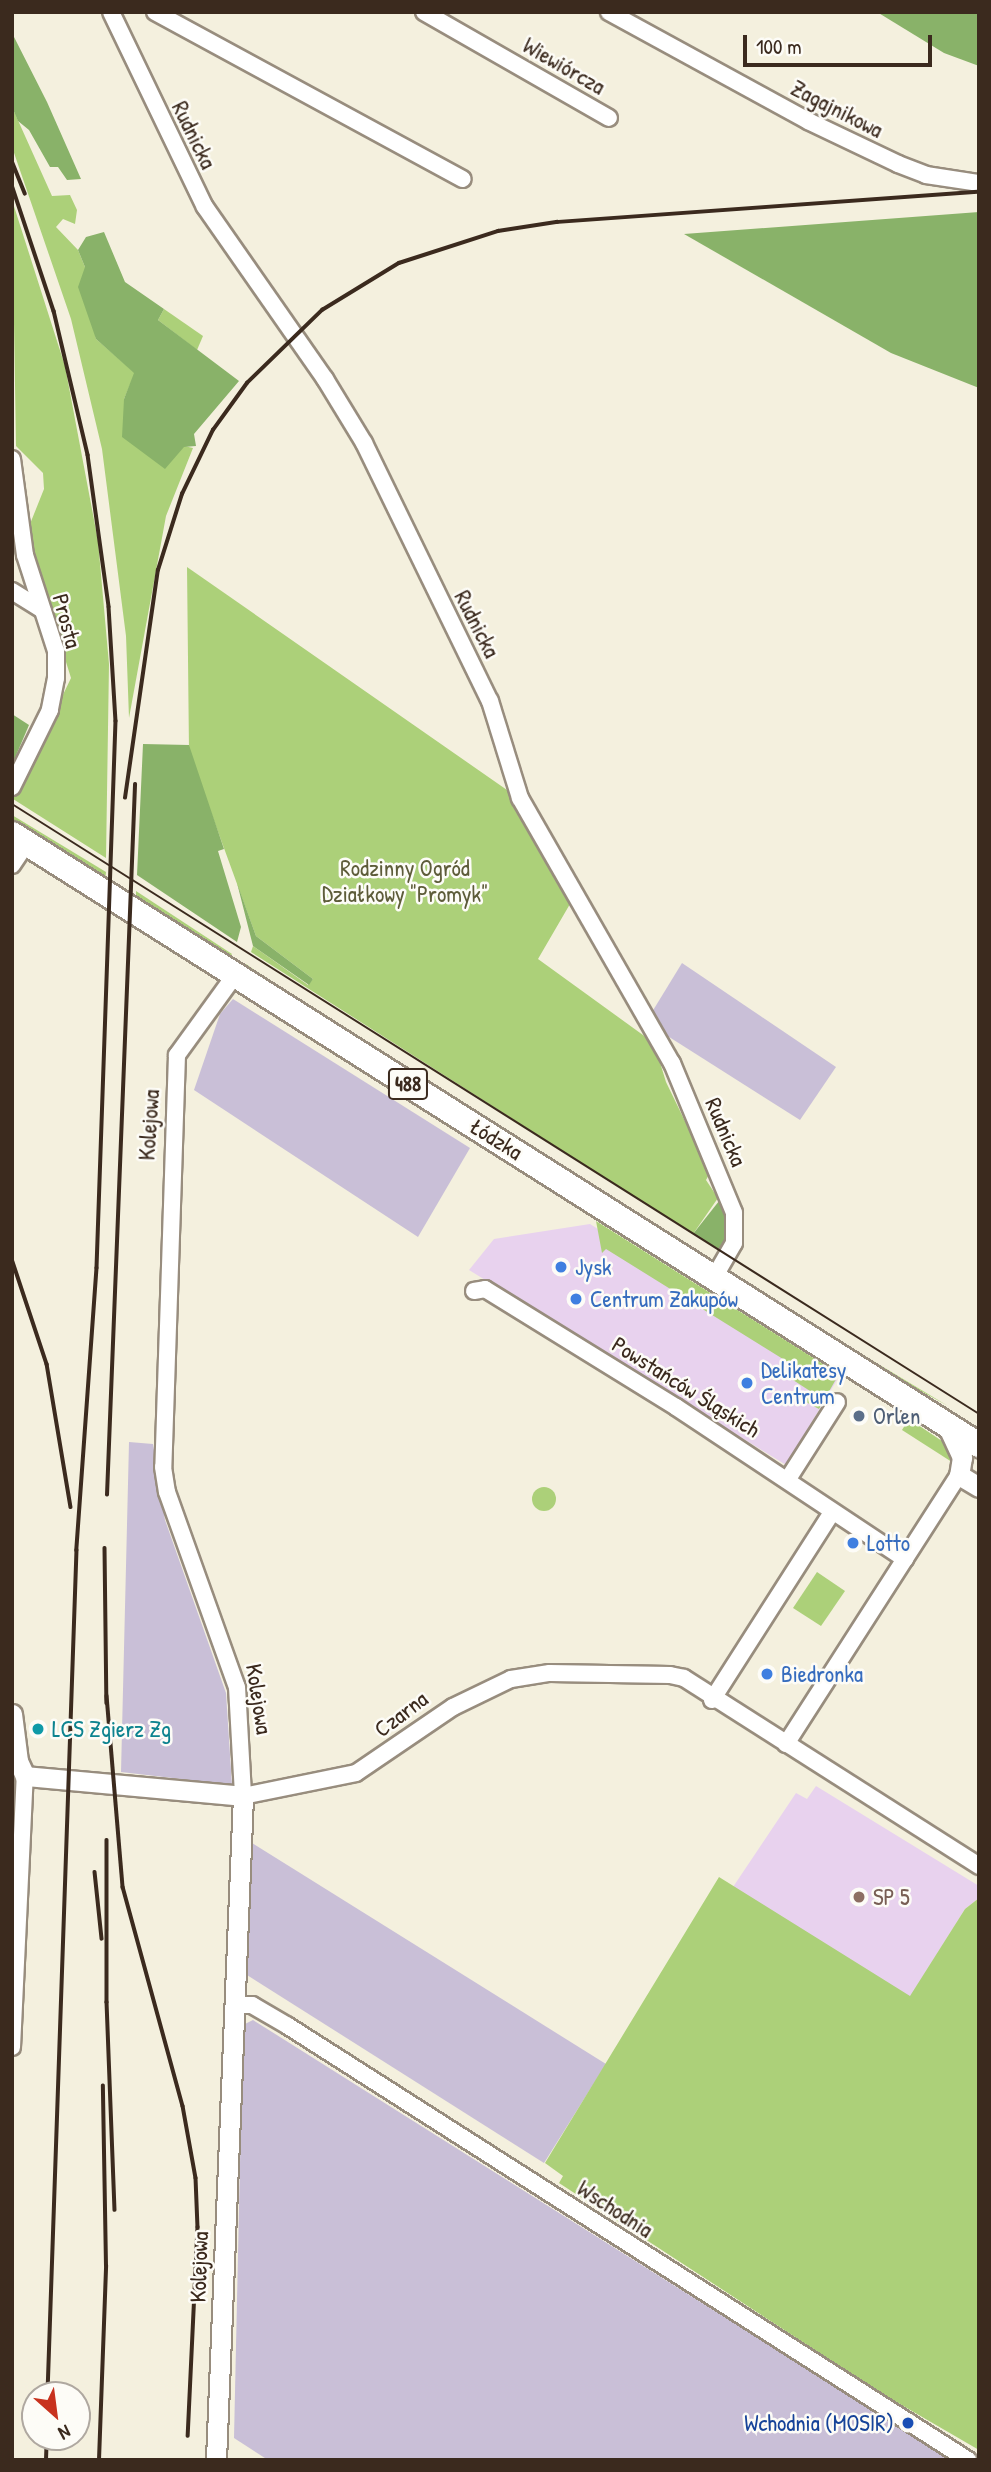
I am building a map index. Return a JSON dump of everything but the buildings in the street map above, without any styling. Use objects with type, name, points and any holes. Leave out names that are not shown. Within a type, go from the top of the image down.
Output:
[{"type":"main road","name":"Łódzka","points":[[19,839],[979,1445]]},
{"type":"street","name":"Rudnicka","points":[[111,12],[205,207],[325,379],[363,443],[490,701],[520,798],[672,1063],[734,1213],[734,1243],[715,1276]]},
{"type":"street","points":[[155,12],[463,179]]},
{"type":"street","name":"Wiewiórcza","points":[[424,12],[610,118]]},
{"type":"street","name":"Zagajnikowa","points":[[610,12],[807,121],[898,164],[926,175],[979,183]]},
{"type":"street","name":"Prosta","points":[[12,459],[25,555],[56,651],[54,698],[12,787]]},
{"type":"street","points":[[12,591],[43,610]]},
{"type":"street","points":[[12,865],[19,839]]},
{"type":"street","name":"Kolejowa","points":[[216,2460],[243,1796],[237,1687],[167,1492],[163,1466],[177,1055],[235,975]]},
{"type":"street","name":"Powstańców Śląskich","points":[[474,1291],[485,1289],[788,1479],[832,1512],[905,1559]]},
{"type":"street","points":[[788,1479],[837,1402]]},
{"type":"street","points":[[946,1423],[962,1457],[959,1475],[786,1744],[979,1866]]},
{"type":"street","points":[[959,1475],[979,1487]]},
{"type":"street","points":[[712,1700],[832,1512]]},
{"type":"street","name":"Czarna","points":[[25,1776],[243,1796],[356,1773],[474,1694],[537,1674],[670,1675],[684,1678],[712,1700],[786,1744]]},
{"type":"street","points":[[12,1714],[16,1749],[25,1776],[12,2047]]},
{"type":"street","name":"Wschodnia","points":[[235,2005],[252,2005],[288,2026],[968,2460]]},
{"type":"shaded area","points":[[682,963],[836,1067],[800,1120],[666,1035],[652,1012]]},
{"type":"shaded area","points":[[233,999],[470,1148],[418,1237],[194,1090],[220,1014]]},
{"type":"shaded area","points":[[590,1224],[837,1380],[786,1465],[469,1270],[494,1239]]},
{"type":"shaded area","points":[[129,1442],[153,1444],[165,1520],[226,1693],[232,1785],[121,1772]]},
{"type":"shaded area","points":[[816,1786],[979,1886],[979,1898],[965,1909],[910,1997],[733,1887],[796,1793],[807,1799]]},
{"type":"shaded area","points":[[252,1843],[606,2064],[544,2163],[247,1975]]},
{"type":"shaded area","points":[[253,2020],[951,2460],[268,2460],[234,2438],[243,2025]]},
{"type":"green space","points":[[877,12],[979,12],[979,66],[944,53]]},
{"type":"green space","points":[[12,33],[47,102],[81,179],[67,180],[58,167],[50,167],[29,130],[18,121],[12,107]]},
{"type":"green space","points":[[12,107],[52,196],[70,195],[77,210],[75,224],[63,219],[56,227],[78,250],[85,267],[96,339],[135,373],[124,399],[184,446],[193,448],[166,516],[129,718],[126,636],[102,449],[71,319],[12,147]]},
{"type":"green space","points":[[12,200],[65,366],[98,541],[109,664],[106,858],[13,799],[71,678],[26,534],[44,489],[43,473],[16,446]]},
{"type":"green space","points":[[979,212],[979,388],[891,353],[684,234]]},
{"type":"green space","points":[[104,232],[125,282],[164,309],[158,320],[239,381],[194,434],[196,446],[184,447],[165,469],[122,437],[124,399],[134,373],[96,339],[78,287],[85,267],[78,250],[86,237]]},
{"type":"green space","points":[[164,309],[203,336],[197,350],[158,320]]},
{"type":"green space","name":"Rodzinny Ogród Działkowy \"Promyk\"","points":[[187,567],[507,790],[570,904],[538,959],[654,1043],[666,1082],[710,1173],[706,1180],[718,1198],[693,1234],[251,952],[253,946],[308,985],[313,979],[256,936],[189,752]]},
{"type":"green space","points":[[12,714],[29,725],[12,765]]},
{"type":"green space","points":[[143,744],[189,745],[224,849],[218,851],[241,927],[237,942],[137,875]]},
{"type":"green space","points":[[12,815],[106,872],[105,881],[12,824]]},
{"type":"green space","points":[[237,883],[256,936],[313,979],[309,985],[253,946]]},
{"type":"green space","points":[[136,891],[232,954],[229,958],[136,901]]},
{"type":"green space","points":[[246,964],[291,995],[715,1261],[246,969]]},
{"type":"green space","points":[[723,1196],[733,1221],[724,1252],[693,1234]]},
{"type":"green space","points":[[596,1221],[839,1374],[819,1409],[804,1401],[810,1391],[793,1380],[799,1369],[606,1249],[602,1253]]},
{"type":"green space","points":[[855,1350],[948,1406],[859,1357]]},
{"type":"green space","points":[[909,1419],[951,1447],[955,1464],[902,1430]]},
{"type":"green space","points":[[544,1487],[553,1490],[556,1499],[553,1508],[544,1511],[535,1508],[532,1499],[535,1490]]},
{"type":"green space","points":[[817,1572],[845,1591],[821,1626],[793,1608]]},
{"type":"green space","points":[[719,1877],[910,1996],[965,1909],[979,1898],[979,2450],[881,2393],[559,2183],[563,2176],[545,2163]]},
{"type":"tram line","points":[[12,804],[979,1414]]},
{"type":"railway","points":[[12,161],[25,194]]},
{"type":"railway","points":[[12,185],[54,311],[88,455],[109,607],[116,721],[97,1268],[77,1550],[48,2381]]},
{"type":"railway","points":[[125,798],[158,570],[182,494],[213,430],[247,383],[322,310],[399,263],[498,231],[557,222],[979,192]]},
{"type":"railway","points":[[107,1495],[135,785]]},
{"type":"railway","points":[[12,1259],[47,1364],[71,1507]]},
{"type":"railway","points":[[105,1548],[107,1703]]},
{"type":"railway","points":[[107,1696],[123,1887],[183,2106],[196,2178],[198,2227],[188,2436]]},
{"type":"railway","points":[[107,1840],[107,2002],[115,2210]]},
{"type":"railway","points":[[95,1872],[102,1939]]},
{"type":"railway","points":[[99,2460],[106,2266],[103,2086]]},
{"type":"railway","points":[[46,2451],[46,2460]]},
{"type":"place","name":"Jysk","points":[[561,1267]]},
{"type":"place","name":"Centrum Zakupów","points":[[576,1299]]},
{"type":"place","name":"Delikatesy Centrum","points":[[747,1383]]},
{"type":"place","name":"Orlen","points":[[859,1416]]},
{"type":"place","name":"Lotto","points":[[853,1543]]},
{"type":"place","name":"Biedronka","points":[[767,1674]]},
{"type":"place","name":"LCS Zgierz Zg","points":[[38,1729]]},
{"type":"place","name":"SP 5","points":[[859,1897]]},
{"type":"place","name":"Wchodnia (MOSIR)","points":[[908,2423]]}]
